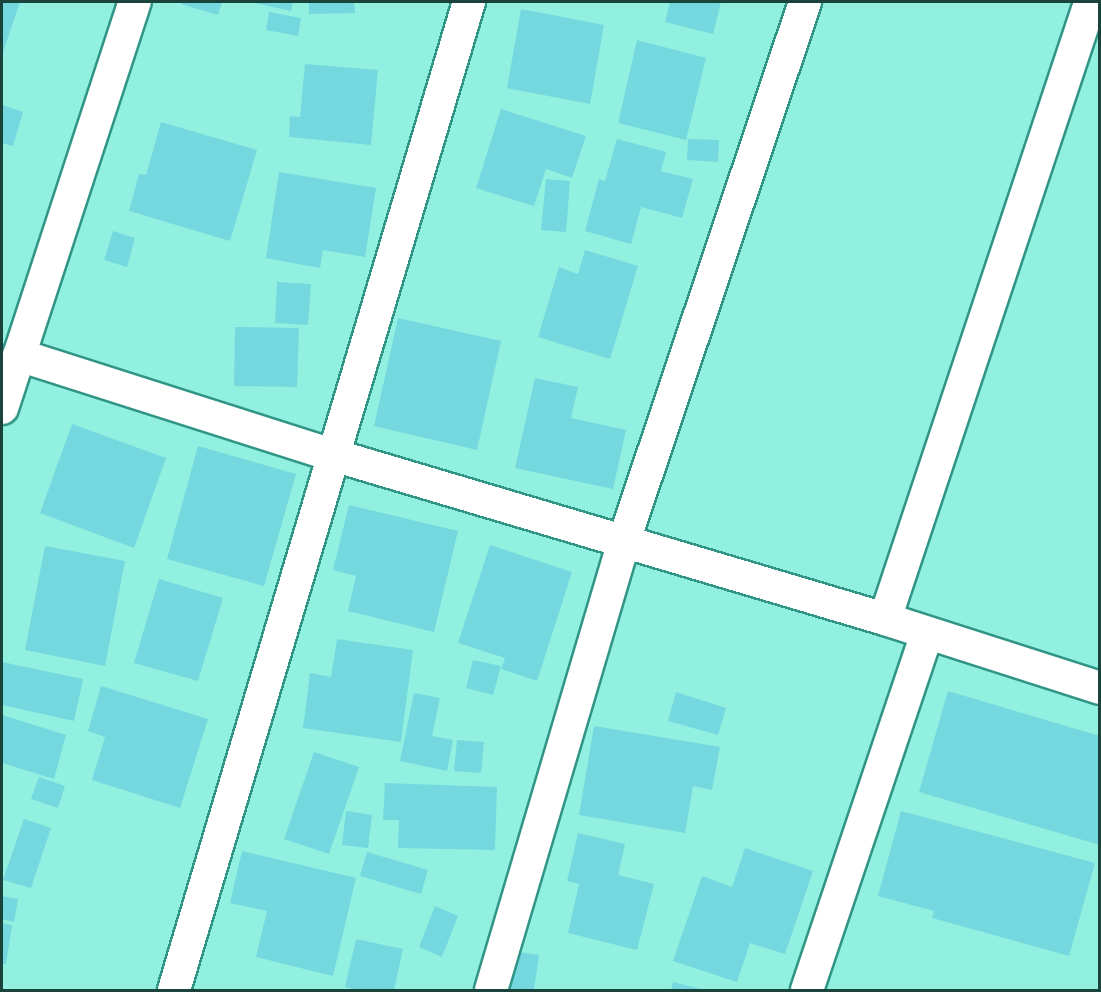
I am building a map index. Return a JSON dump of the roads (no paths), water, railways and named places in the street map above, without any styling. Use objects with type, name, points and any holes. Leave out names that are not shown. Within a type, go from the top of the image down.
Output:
[{"type":"street","points":[[2,408],[135,2]]},
{"type":"street","points":[[174,990],[469,2]]},
{"type":"street","points":[[491,990],[624,541],[805,2]]},
{"type":"street","points":[[885,619],[1088,5]]},
{"type":"street","points":[[20,355],[333,455],[885,619],[1100,688]]},
{"type":"street","points":[[807,990],[927,634]]}]
